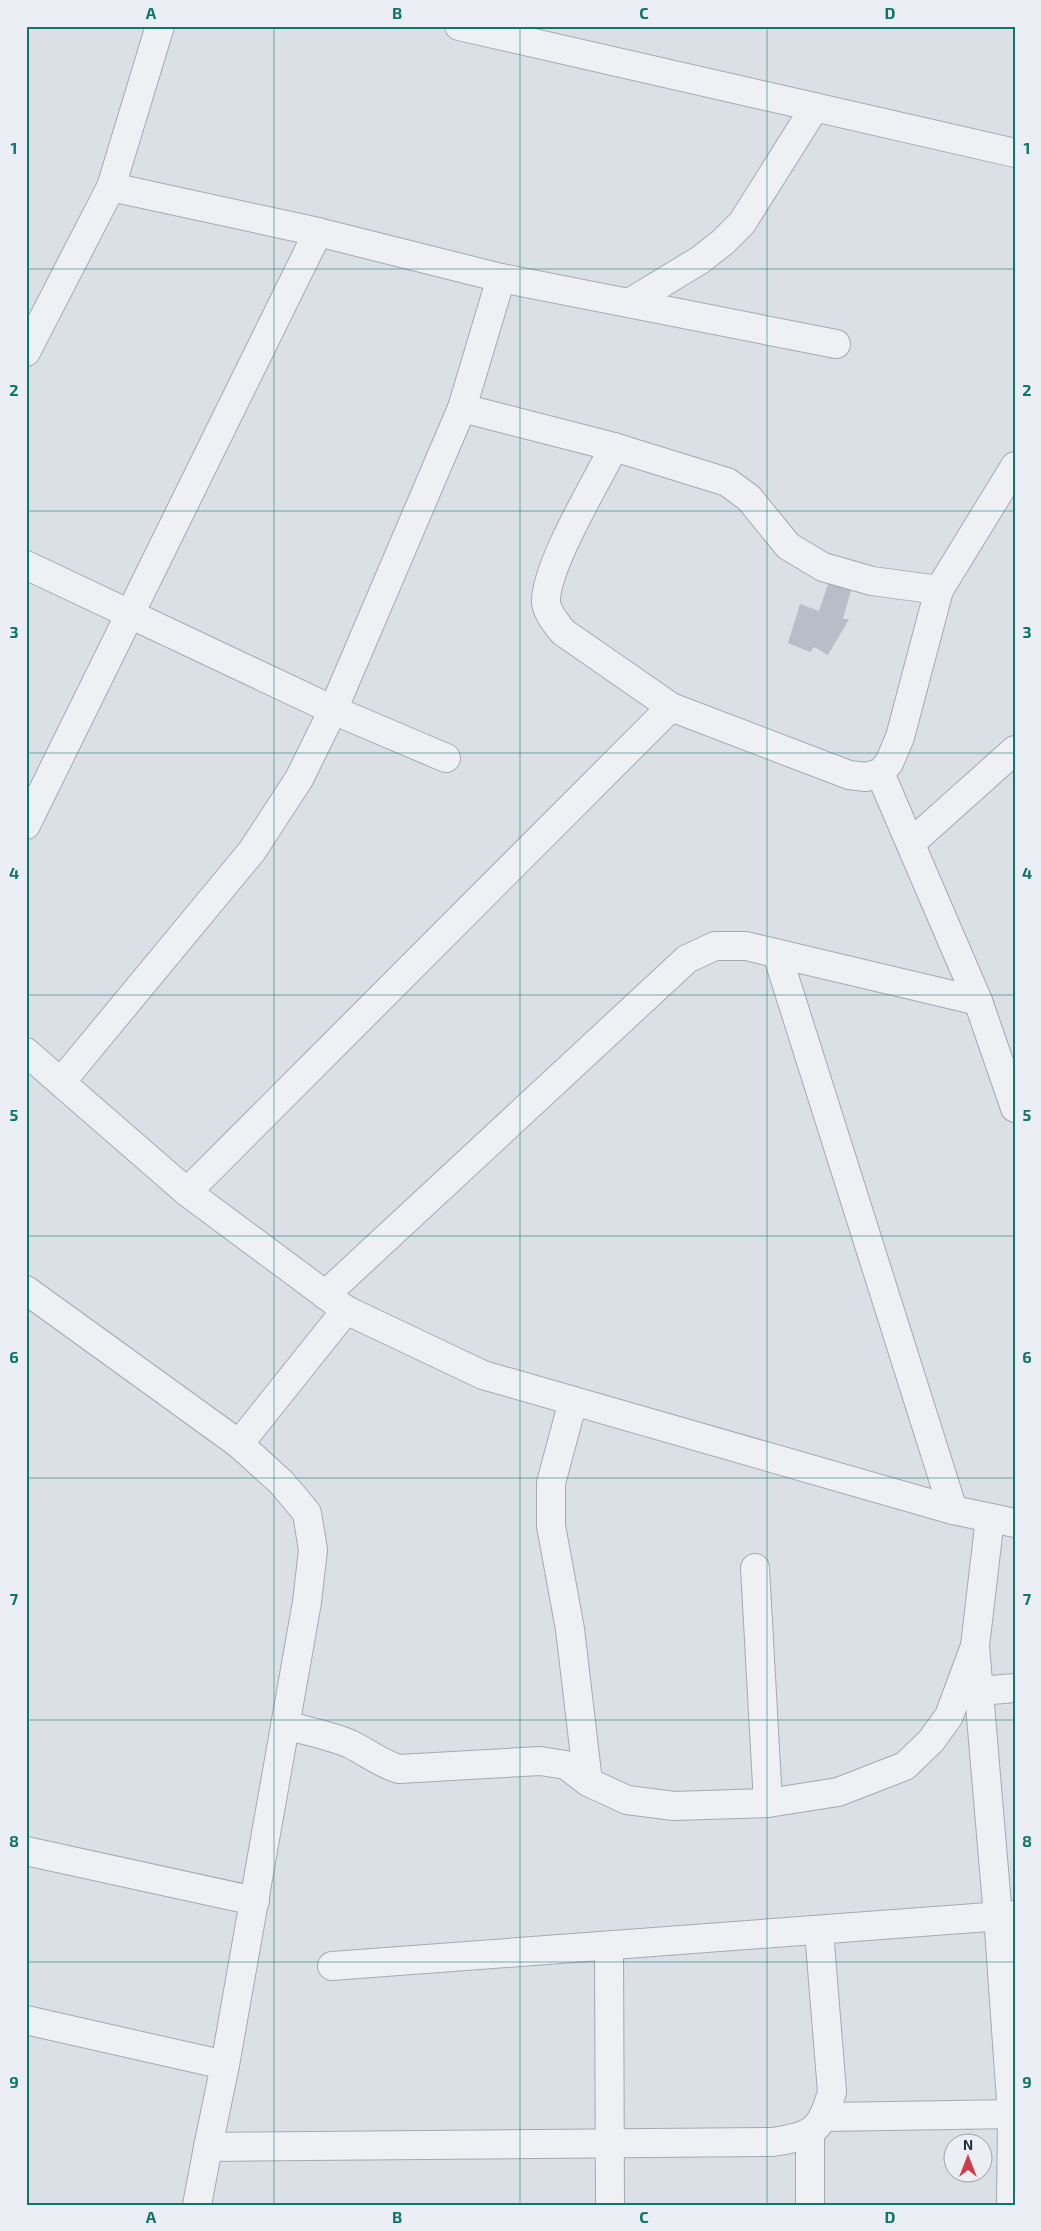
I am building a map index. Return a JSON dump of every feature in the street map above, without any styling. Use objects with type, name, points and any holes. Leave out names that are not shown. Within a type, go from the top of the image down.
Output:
[{"type":"street","points":[[30,336],[111,187],[160,26]]},
{"type":"street","points":[[459,26],[564,38],[815,107],[1015,152]]},
{"type":"street","points":[[629,303],[700,260],[723,242],[742,223],[815,107]]},
{"type":"street","points":[[111,187],[318,232],[502,278],[836,344]]},
{"type":"street","points":[[26,825],[318,232]]},
{"type":"street","points":[[61,1082],[252,851],[299,779],[333,710],[462,408],[502,278]]},
{"type":"street","points":[[462,408],[614,447],[727,482],[750,498],[788,546],[823,567],[872,581],[938,590]]},
{"type":"street","points":[[614,447],[550,573],[546,604],[551,616],[562,632],[671,707],[849,775],[866,777],[880,773],[889,763],[900,737],[938,590],[1015,466]]},
{"type":"street","points":[[26,565],[333,710],[446,758]]},
{"type":"street","points":[[186,1192],[671,707]]},
{"type":"street","points":[[912,843],[1015,750]]},
{"type":"street","points":[[880,773],[912,843],[978,1001],[1015,1108]]},
{"type":"street","points":[[239,1444],[335,1302],[687,959],[715,946],[746,946],[978,1001]]},
{"type":"street","points":[[777,954],[953,1510]]},
{"type":"street","points":[[26,1052],[186,1192],[335,1302],[483,1375],[953,1510],[1002,1521],[975,1646],[949,1716],[931,1741],[904,1766],[838,1792],[768,1803],[674,1806],[636,1802],[627,1800],[588,1782],[566,1765],[540,1761],[399,1769],[384,1765],[351,1745],[334,1738],[285,1725]]},
{"type":"street","points":[[26,1290],[239,1444],[282,1483],[306,1513],[314,1550],[225,2065],[197,2205]]},
{"type":"street","points":[[573,1401],[551,1483],[551,1526],[570,1629],[588,1782]]},
{"type":"street","points":[[755,1568],[768,1803]]},
{"type":"street","points":[[975,1646],[1006,1915],[1013,2114],[1011,2205]]},
{"type":"street","points":[[979,1691],[1015,1688]]},
{"type":"street","points":[[26,1851],[254,1901]]},
{"type":"street","points":[[332,1966],[818,1931],[1006,1915]]},
{"type":"street","points":[[810,2205],[817,2126],[832,2092],[818,1931]]},
{"type":"street","points":[[609,1946],[610,2205]]},
{"type":"street","points":[[26,2020],[225,2065]]},
{"type":"street","points":[[208,2147],[773,2142],[817,2126],[1013,2114]]},
{"type":"building","points":[[829,581],[851,590],[843,619],[849,619],[828,655],[814,647],[810,652],[788,643],[800,604],[819,611]]}]
